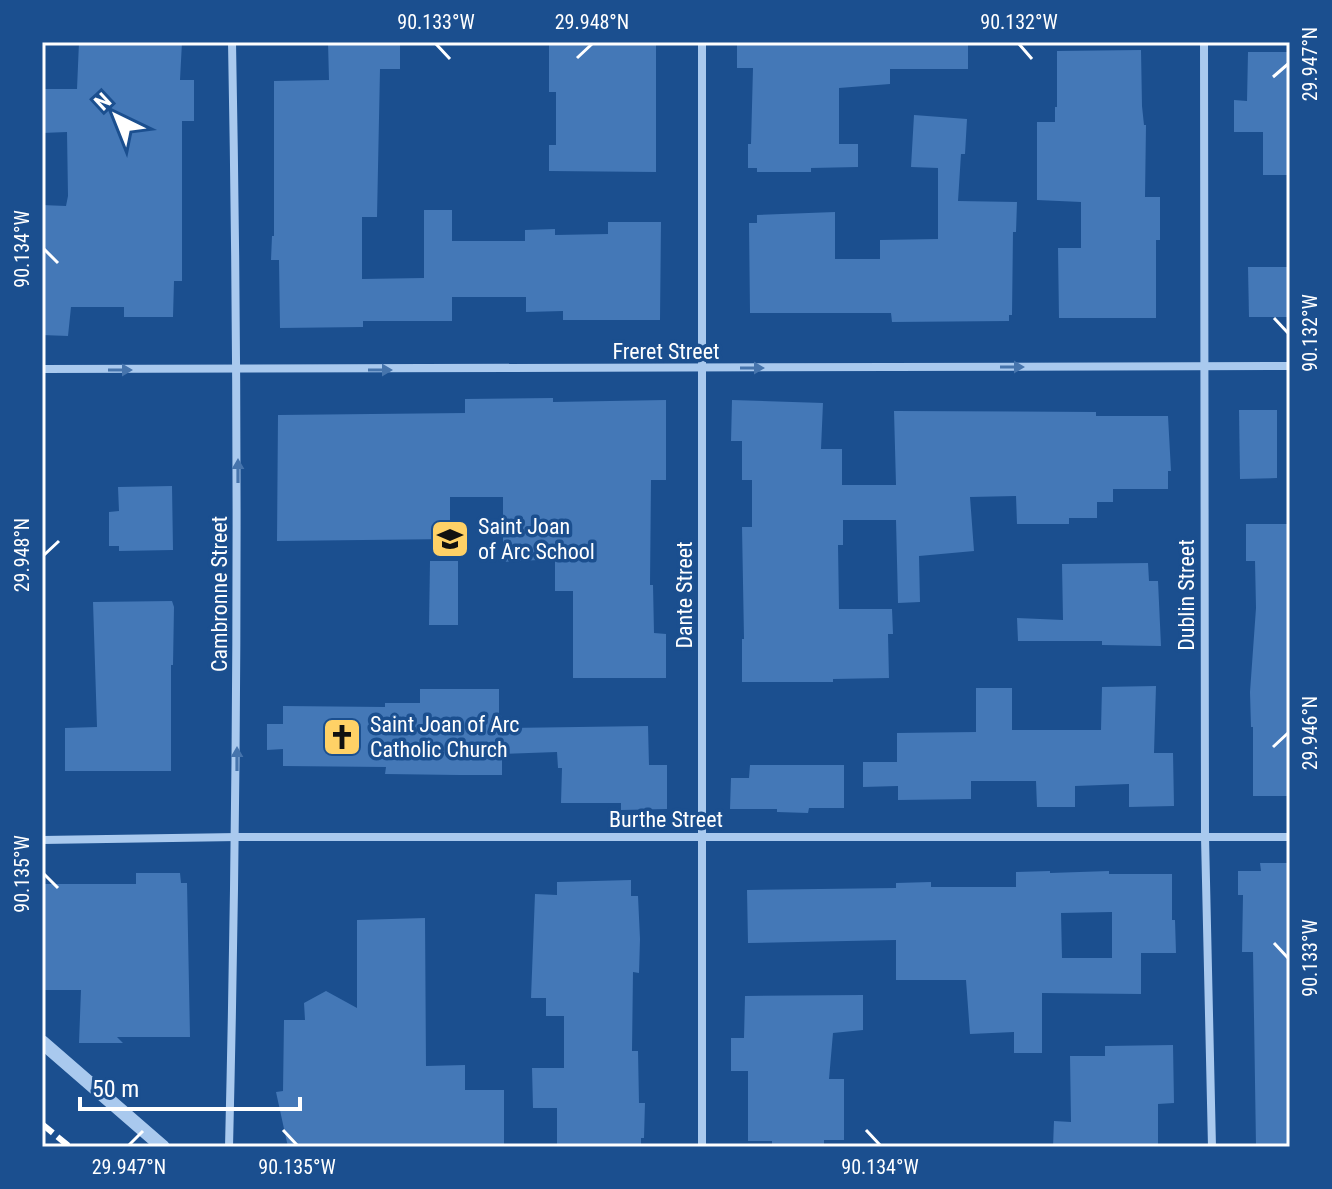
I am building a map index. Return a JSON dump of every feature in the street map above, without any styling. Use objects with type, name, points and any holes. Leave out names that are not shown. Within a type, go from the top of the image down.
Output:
[{"type":"street","name":"Cambronne Street","points":[[229,1147],[237,837],[238,370],[232,42]]},
{"type":"street","name":"Dante Street","points":[[702,42],[702,1147]]},
{"type":"street","name":"Dublin Street","points":[[1204,42],[1205,837],[1212,1147]]},
{"type":"street","name":"Freret Street","points":[[42,369],[1290,366]]},
{"type":"street","name":"Burthe Street","points":[[42,840],[237,837],[1290,837]]},
{"type":"street","points":[[42,1042],[163,1147]]},
{"type":"building","points":[[79,42],[182,42],[180,80],[194,80],[194,121],[182,121],[182,281],[174,281],[173,317],[124,317],[124,307],[71,307],[68,336],[42,335],[42,205],[66,206],[68,196],[67,132],[42,133],[42,89],[77,89]]},
{"type":"building","points":[[328,42],[400,42],[400,69],[380,69],[377,217],[362,217],[362,279],[424,278],[424,210],[452,210],[452,241],[525,241],[525,230],[555,229],[555,235],[608,234],[608,222],[661,222],[660,320],[563,320],[563,311],[526,312],[526,297],[452,297],[452,321],[363,321],[363,327],[280,328],[279,260],[271,260],[274,236],[274,81],[329,80]]},
{"type":"building","points":[[549,42],[656,42],[656,172],[549,171],[549,145],[556,145],[556,92],[549,92]]},
{"type":"building","points":[[737,42],[968,42],[968,69],[890,69],[890,84],[839,88],[839,144],[858,144],[858,167],[811,168],[811,172],[757,172],[757,168],[748,168],[753,68],[737,68]]},
{"type":"building","points":[[1141,50],[1142,106],[1146,125],[1145,197],[1160,197],[1160,240],[1156,240],[1156,318],[1059,318],[1058,248],[1081,248],[1081,202],[1037,200],[1037,122],[1055,122],[1057,51]]},
{"type":"building","points":[[1248,52],[1290,52],[1290,175],[1263,175],[1263,132],[1234,132],[1234,100],[1247,101]]},
{"type":"building","points":[[914,115],[967,119],[958,201],[1017,202],[1016,232],[1013,232],[1012,315],[1009,315],[1009,321],[892,322],[891,313],[750,313],[749,223],[757,223],[757,215],[835,212],[835,259],[880,259],[880,240],[938,239],[938,168],[911,167]]},
{"type":"building","points":[[1248,267],[1290,267],[1290,317],[1249,317]]},
{"type":"building","points":[[553,398],[553,402],[666,400],[666,480],[651,480],[650,585],[653,585],[654,633],[666,634],[666,678],[573,678],[573,591],[555,591],[555,559],[503,562],[503,497],[450,497],[450,539],[277,541],[278,415],[465,413],[465,399]]},
{"type":"building","points":[[732,400],[823,403],[821,449],[842,449],[842,485],[896,485],[894,411],[1096,412],[1096,416],[1168,416],[1171,471],[1168,471],[1168,489],[1113,489],[1113,502],[1097,502],[1097,518],[1069,518],[1069,524],[1017,524],[1016,496],[970,497],[974,551],[919,556],[920,602],[898,603],[896,520],[843,520],[843,545],[838,545],[839,609],[892,609],[893,634],[888,634],[889,678],[833,679],[833,682],[742,682],[742,527],[752,527],[752,480],[742,480],[742,441],[731,441]]},
{"type":"building","points":[[1239,410],[1277,410],[1277,478],[1240,479]]},
{"type":"building","points":[[172,486],[173,550],[119,551],[119,546],[109,546],[109,512],[119,511],[118,487]]},
{"type":"building","points":[[1246,524],[1290,524],[1290,796],[1253,796],[1250,692],[1256,608],[1255,561],[1246,561]]},
{"type":"building","points":[[430,561],[458,561],[458,625],[429,625]]},
{"type":"building","points":[[1148,563],[1149,581],[1158,581],[1161,646],[1102,645],[1102,641],[1018,641],[1017,618],[1063,620],[1062,564]]},
{"type":"building","points":[[172,601],[171,771],[65,771],[65,728],[97,727],[93,602]]},
{"type":"building","points":[[1156,686],[1154,753],[1173,753],[1174,806],[1129,807],[1129,784],[1075,786],[1075,807],[1037,807],[1036,781],[971,781],[971,799],[898,800],[898,786],[863,787],[863,762],[897,762],[897,733],[976,732],[976,688],[1012,688],[1012,730],[1101,730],[1102,687]]},
{"type":"building","points":[[420,689],[499,689],[502,728],[648,726],[649,765],[667,765],[667,809],[621,810],[621,803],[561,803],[562,768],[558,768],[557,752],[502,754],[502,775],[459,775],[385,774],[386,767],[283,766],[283,749],[267,750],[267,724],[283,724],[283,706],[385,707],[385,703],[420,703]]},
{"type":"building","points":[[750,765],[844,765],[844,808],[809,808],[808,813],[777,812],[777,809],[730,809],[731,778],[749,778]]},
{"type":"building","points":[[1260,863],[1290,863],[1290,1147],[1256,1147],[1253,952],[1242,952],[1243,895],[1238,895],[1238,871],[1261,871]]},
{"type":"building","points":[[1016,872],[1172,874],[1176,953],[1141,953],[1141,994],[1042,993],[1042,1053],[1014,1053],[1014,1032],[970,1034],[966,980],[896,980],[896,940],[748,943],[747,890],[896,888],[896,883],[931,882],[931,887],[1016,887]],"holes":[[[1112,912],[1112,958],[1062,958],[1061,913]]]},
{"type":"building","points":[[136,873],[180,873],[181,883],[187,883],[190,1037],[117,1037],[123,1043],[79,1043],[81,990],[42,990],[42,884],[136,884]]},
{"type":"building","points":[[631,880],[631,896],[638,896],[640,939],[639,973],[633,972],[632,1051],[638,1051],[639,1103],[645,1103],[644,1138],[641,1138],[641,1147],[557,1147],[557,1108],[533,1108],[532,1068],[564,1068],[564,1016],[546,1016],[546,998],[531,998],[535,894],[557,895],[557,882]]},
{"type":"building","points":[[425,918],[426,1066],[465,1065],[465,1090],[504,1090],[504,1147],[288,1147],[276,1092],[283,1091],[284,1020],[305,1020],[304,1003],[326,991],[357,1008],[357,920]]},
{"type":"building","points":[[863,995],[863,1030],[833,1033],[829,1079],[844,1079],[844,1140],[824,1140],[824,1147],[772,1146],[772,1141],[748,1141],[748,1071],[731,1071],[731,1038],[744,1038],[745,996]]},
{"type":"building","points":[[1173,1045],[1174,1103],[1158,1104],[1158,1147],[1053,1147],[1054,1121],[1071,1122],[1070,1056],[1105,1056],[1105,1046]]},
{"type":"railway","points":[[42,1124],[70,1147]]},
{"type":"place","name":"Saint Joan of Arc School","points":[[450,539]]},
{"type":"place","name":"Saint Joan of Arc Catholic Church","points":[[342,737]]}]
